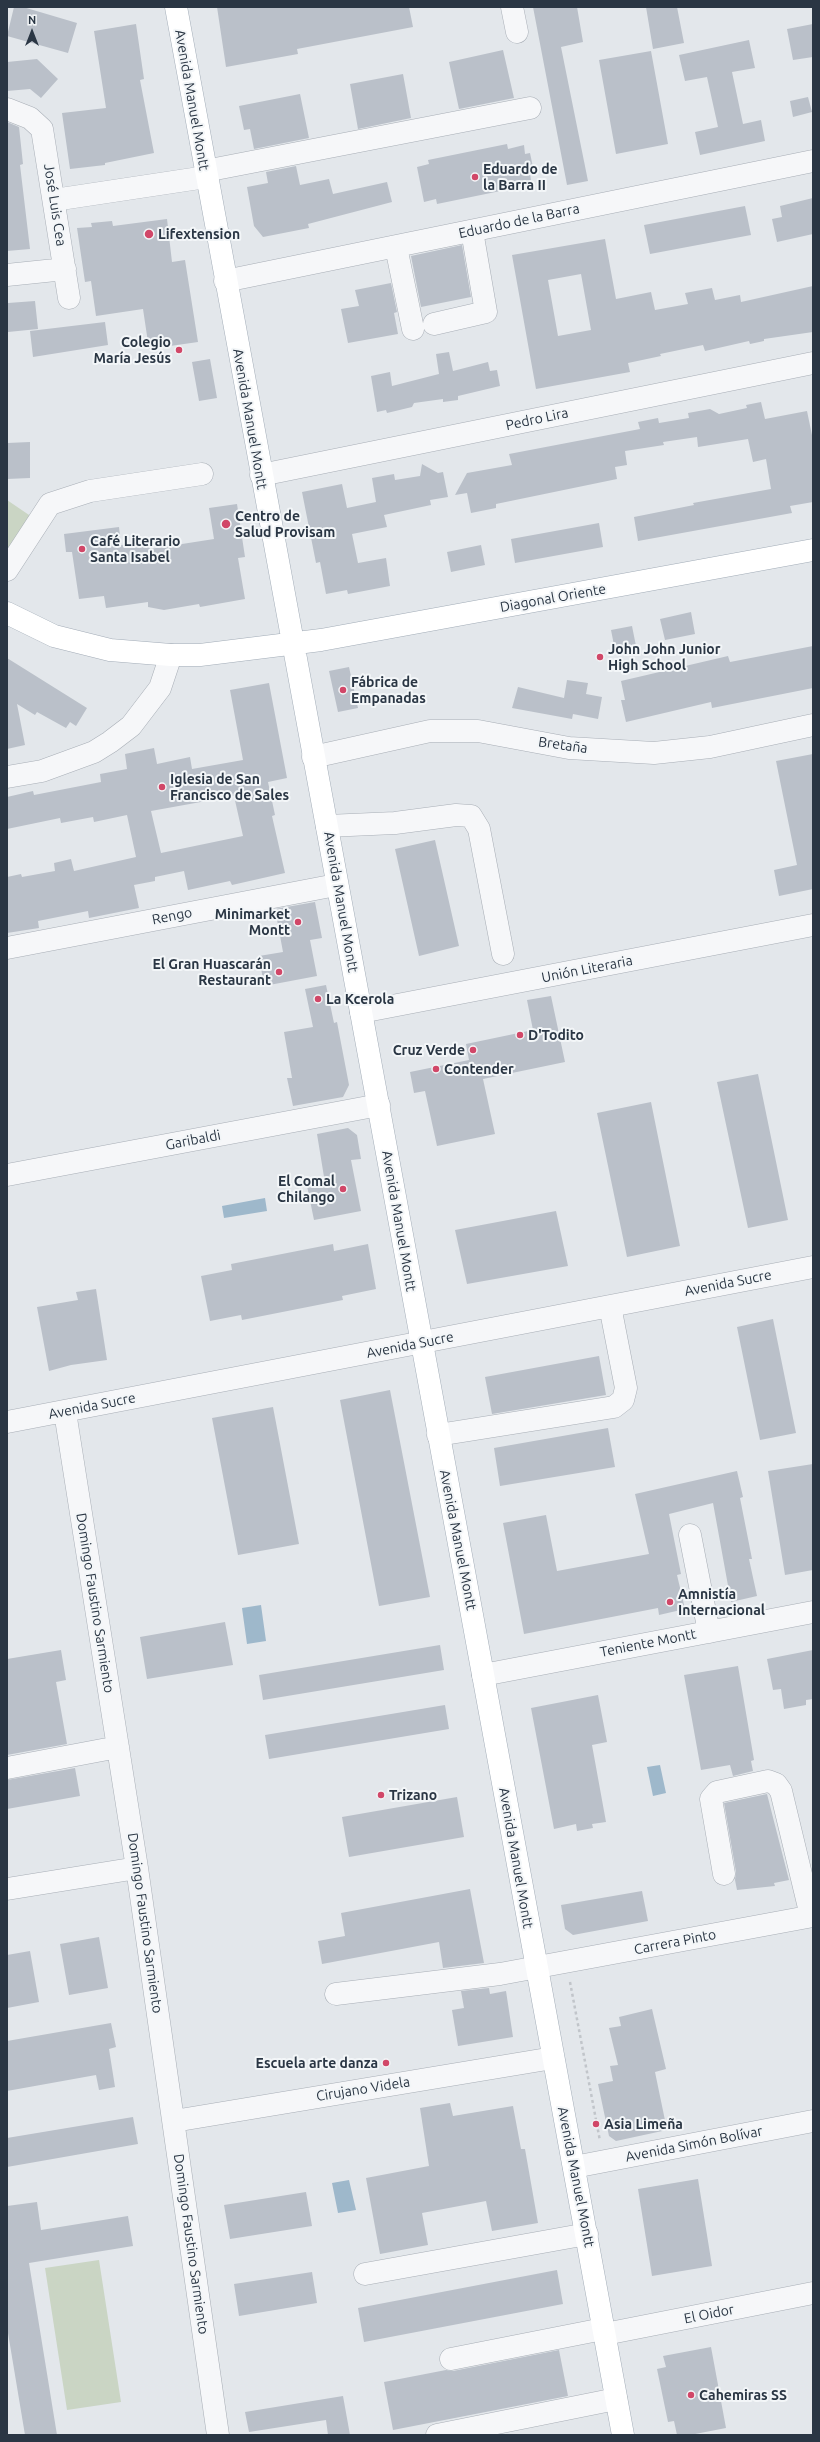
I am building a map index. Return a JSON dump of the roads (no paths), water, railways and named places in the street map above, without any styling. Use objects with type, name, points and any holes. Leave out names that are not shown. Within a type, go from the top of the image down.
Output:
[{"type":"main road","name":"Avenida Manuel Montt","points":[[176,7],[336,885],[379,1105],[421,1343],[623,2435]]},
{"type":"main road","name":"Diagonal Oriente","points":[[7,613],[54,636],[110,650],[171,655],[200,655],[292,645],[813,550]]},
{"type":"street","points":[[512,7],[516,32]]},
{"type":"street","points":[[54,200],[206,174],[530,108]]},
{"type":"street","name":"José Luis Cea","points":[[7,109],[30,118],[42,129],[70,298]]},
{"type":"street","name":"Eduardo de la Barra","points":[[225,281],[813,161]]},
{"type":"street","points":[[434,324],[486,312],[472,231]]},
{"type":"street","points":[[396,246],[413,329]]},
{"type":"street","points":[[7,275],[65,269]]},
{"type":"street","name":"Pedro Lira","points":[[261,475],[813,362]]},
{"type":"street","points":[[7,570],[50,504],[90,491],[202,474]]},
{"type":"street","points":[[7,777],[42,771],[94,752],[110,742],[131,726],[160,688],[171,655]]},
{"type":"street","name":"Bretaña","points":[[313,757],[430,731],[478,731],[569,748],[654,753],[710,747],[813,724]]},
{"type":"street","points":[[326,826],[396,823],[456,815],[470,816],[479,829],[503,954]]},
{"type":"street","name":"Rengo","points":[[7,948],[336,885]]},
{"type":"street","name":"Unión Literaria","points":[[361,1012],[813,926]]},
{"type":"street","name":"Garibaldi","points":[[7,1175],[379,1105]]},
{"type":"street","name":"Avenida Sucre","points":[[7,1422],[813,1267]]},
{"type":"street","points":[[438,1435],[614,1406],[623,1400],[626,1388],[610,1306]]},
{"type":"street","name":"Domingo Faustino Sarmiento","points":[[65,1412],[137,1868],[218,2435]]},
{"type":"street","points":[[690,1535],[709,1632]]},
{"type":"street","name":"Teniente Montt","points":[[483,1675],[813,1612]]},
{"type":"street","points":[[7,1768],[118,1748]]},
{"type":"street","points":[[724,1874],[711,1799],[717,1792],[768,1781],[776,1784],[781,1791],[812,1916]]},
{"type":"street","points":[[7,1889],[137,1868]]},
{"type":"street","name":"Carrera Pinto","points":[[336,1994],[500,1974],[537,1968],[812,1916]]},
{"type":"street","name":"Cirujano Videla","points":[[174,2120],[553,2058]]},
{"type":"street","name":"Avenida Simón Bolívar","points":[[574,2167],[813,2121]]},
{"type":"street","points":[[365,2274],[587,2234]]},
{"type":"street","name":"El Oidor","points":[[451,2359],[813,2293]]},
{"type":"street","points":[[438,2435],[616,2399]]},
{"type":"water","points":[[265,1198],[267,1211],[224,1218],[222,1206]]},
{"type":"water","points":[[261,1605],[266,1641],[247,1644],[242,1608]]},
{"type":"water","points":[[660,1765],[666,1793],[653,1796],[647,1767]]},
{"type":"water","points":[[349,2180],[356,2210],[338,2213],[332,2183]]},
{"type":"place","name":"Eduardo de la Barra II","points":[[475,177]]},
{"type":"place","name":"Lifextension","points":[[149,234]]},
{"type":"place","name":"Colegio María Jesús","points":[[179,350]]},
{"type":"place","name":"Centro de Salud Provisam","points":[[226,524]]},
{"type":"place","name":"Café Literario Santa Isabel","points":[[82,549]]},
{"type":"place","name":"John John Junior High School","points":[[600,657]]},
{"type":"place","name":"Fábrica de Empanadas","points":[[343,690]]},
{"type":"place","name":"Iglesia de San Francisco de Sales","points":[[162,787]]},
{"type":"place","name":"Minimarket Montt","points":[[298,922]]},
{"type":"place","name":"El Gran Huascarán Restaurant","points":[[279,972]]},
{"type":"place","name":"La Kcerola","points":[[318,999]]},
{"type":"place","name":"D'Todito","points":[[520,1035]]},
{"type":"place","name":"Cruz Verde","points":[[473,1050]]},
{"type":"place","name":"Contender","points":[[436,1069]]},
{"type":"place","name":"El Comal Chilango","points":[[343,1189]]},
{"type":"place","name":"Amnistía Internacional","points":[[670,1602]]},
{"type":"place","name":"Trizano","points":[[381,1795]]},
{"type":"place","name":"Escuela arte danza","points":[[386,2063]]},
{"type":"place","name":"Asia Limeña","points":[[596,2124]]},
{"type":"place","name":"Cahemiras SS","points":[[691,2395]]}]
